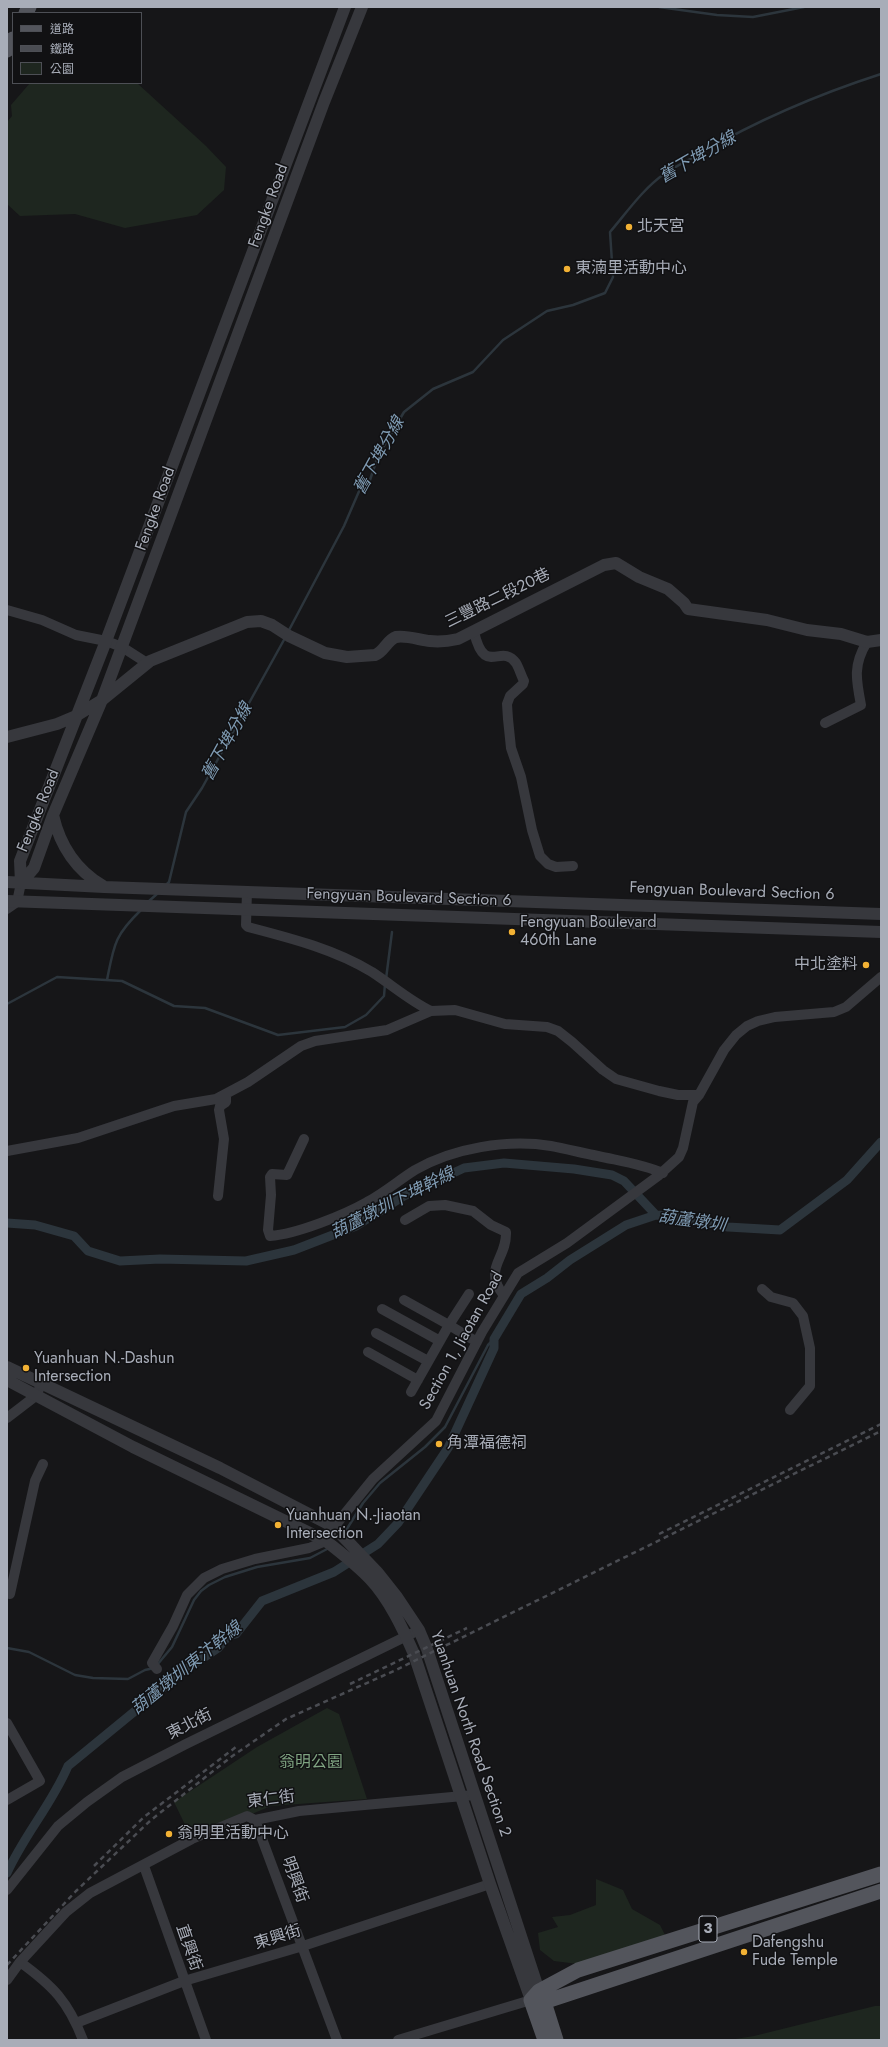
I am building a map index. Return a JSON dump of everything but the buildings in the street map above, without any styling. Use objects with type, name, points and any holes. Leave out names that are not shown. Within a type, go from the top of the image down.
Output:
[{"type":"main road","points":[[7,50],[12,41]]},
{"type":"main road","name":"3","points":[[538,1998],[578,1970],[881,1874]]},
{"type":"main road","name":"3","points":[[538,1998],[881,1891]]},
{"type":"main road","points":[[538,1998],[544,2040]]},
{"type":"main road","points":[[538,1998],[556,2040]]},
{"type":"street","name":"Fengke Road","points":[[21,883],[20,860],[106,641],[345,7]]},
{"type":"street","name":"Fengke Road","points":[[21,883],[34,868],[53,815],[102,700],[324,102],[362,7]]},
{"type":"street","name":"三豐路二段20巷","points":[[7,737],[57,724],[76,716],[102,700],[147,663],[170,652],[247,622],[261,621],[272,625],[311,648],[336,656],[375,655],[380,653],[390,641],[398,637],[432,642],[448,641],[474,632],[604,565],[614,563],[668,589],[684,602],[688,609],[767,620],[807,630],[841,634],[867,642],[881,640]]},
{"type":"street","points":[[7,610],[42,620],[76,635],[106,641],[122,647],[147,663]]},
{"type":"street","points":[[474,632],[478,648],[482,654],[487,657],[504,656],[511,659],[516,663],[524,681],[523,684],[510,696],[507,704],[511,748],[521,777],[532,830],[540,856],[552,866],[573,866]]},
{"type":"street","points":[[825,723],[861,705],[856,679],[856,667],[861,652],[867,642]]},
{"type":"street","points":[[53,815],[59,836],[69,856],[81,870],[104,887]]},
{"type":"street","name":"Fengyuan Boulevard Section 6","points":[[7,882],[104,887],[881,914]]},
{"type":"street","points":[[10,904],[21,883]]},
{"type":"street","points":[[246,891],[246,925],[248,927],[300,940],[351,961],[371,972],[431,1011]]},
{"type":"street","name":"Fengyuan Boulevard Section 6","points":[[10,904],[146,905],[246,908],[881,932]]},
{"type":"street","name":"Section 1, Jiaotan Road","points":[[326,1541],[334,1527],[373,1479],[436,1421],[477,1342],[518,1273],[567,1243],[620,1202],[660,1174],[679,1157],[683,1148],[692,1102],[700,1095],[724,1050],[736,1035],[747,1026],[758,1021],[775,1017],[834,1012],[846,1007],[881,977]]},
{"type":"street","points":[[7,1151],[78,1138],[174,1106],[201,1103],[226,1095],[301,1046],[315,1041],[387,1030],[431,1011],[455,1010],[505,1024],[547,1026],[558,1031],[603,1070],[616,1079],[678,1095],[700,1095]]},
{"type":"street","points":[[218,1196],[224,1139],[219,1110],[220,1106],[226,1102],[226,1095]]},
{"type":"street","points":[[304,1139],[287,1175],[272,1174],[270,1177],[271,1195],[268,1230],[270,1236],[293,1232],[356,1208],[368,1202],[416,1170],[456,1152],[476,1147],[511,1145],[550,1146],[647,1166],[660,1174]]},
{"type":"street","points":[[405,1220],[429,1206],[445,1205],[473,1211],[491,1225],[506,1232],[506,1239],[497,1264],[494,1279],[495,1285],[504,1296]]},
{"type":"street","points":[[762,1290],[771,1296],[793,1303],[803,1316],[810,1348],[810,1386],[790,1410]]},
{"type":"street","points":[[411,1392],[448,1325],[469,1294]]},
{"type":"street","points":[[404,1300],[477,1342]]},
{"type":"street","points":[[382,1309],[440,1341]]},
{"type":"street","points":[[376,1333],[428,1361]]},
{"type":"street","points":[[368,1352],[418,1380]]},
{"type":"street","name":"Yuanhuan North Road Section 2","points":[[7,1368],[220,1468],[334,1527],[375,1577],[414,1654],[490,1884],[538,1998]]},
{"type":"street","name":"Yuanhuan North Road Section 2","points":[[7,1380],[134,1447],[326,1541],[375,1577],[398,1597],[418,1630],[427,1650],[538,1998]]},
{"type":"street","points":[[7,1418],[37,1395],[41,1383]]},
{"type":"street","points":[[10,1594],[35,1481],[43,1464]]},
{"type":"street","points":[[154,1666],[187,1595],[204,1578],[222,1569],[255,1559],[309,1548],[326,1541]]},
{"type":"street","name":"東北街","points":[[7,1890],[58,1826],[87,1802],[122,1777],[418,1630]]},
{"type":"street","points":[[7,1723],[40,1781],[7,1800]]},
{"type":"street","name":"東仁街","points":[[7,1980],[20,1962],[66,1912],[90,1893],[144,1866],[192,1839],[247,1816],[255,1820],[299,1811],[474,1795]]},
{"type":"street","name":"明興街","points":[[255,1820],[337,2040]]},
{"type":"street","name":"直興街","points":[[144,1866],[206,2040]]},
{"type":"street","name":"東興街","points":[[76,2023],[184,1981],[303,1946],[490,1884]]},
{"type":"street","points":[[20,1962],[46,1981],[69,2007],[82,2040]]},
{"type":"street","points":[[398,2040],[538,1998]]},
{"type":"green space","points":[[29,84],[138,84],[206,146],[226,167],[224,190],[197,215],[125,228],[75,214],[20,216],[7,204],[7,122],[12,116],[11,105]]},
{"type":"green space","name":"翁明公園","points":[[327,1708],[339,1714],[367,1799],[271,1806],[192,1839],[174,1802],[257,1747]]},
{"type":"green space","points":[[596,1879],[623,1890],[632,1909],[660,1925],[666,1937],[578,1964],[554,1961],[540,1950],[538,1933],[558,1927],[552,1917],[570,1915],[596,1905]]},
{"type":"green space","points":[[875,2006],[881,2006],[881,2040],[729,2040],[754,2036]]},
{"type":"waterway","points":[[659,7],[717,15],[753,17],[804,7]]},
{"type":"waterway","name":"舊下埤分線","points":[[288,632],[344,526],[360,489],[370,480],[378,456],[404,412],[433,389],[473,372],[503,340],[547,311],[573,305],[605,293],[613,277],[610,232],[642,194],[664,174],[723,141],[767,119],[812,99],[881,74]]},
{"type":"waterway","name":"舊下埤分線","points":[[166,885],[169,882],[186,812],[202,788],[285,638]]},
{"type":"waterway","name":"舊下埤分線","points":[[148,902],[158,893]]},
{"type":"waterway","name":"舊下埤分線","points":[[107,980],[116,942],[125,927],[141,910]]},
{"type":"waterway","points":[[386,979],[392,932]]},
{"type":"waterway","points":[[7,1004],[57,977],[122,981],[174,1006],[205,1008],[278,1035],[345,1027],[366,1015],[384,996],[385,984]]},
{"type":"waterway","name":"葫蘆墩圳東汴幹線","points":[[7,1873],[21,1846],[54,1793],[68,1766],[185,1670],[218,1648],[228,1636],[236,1634],[262,1601],[334,1572],[378,1544],[398,1523],[448,1448],[494,1348],[494,1339],[521,1294],[547,1278],[570,1260],[626,1225],[656,1215],[674,1216],[728,1227],[780,1230],[847,1180],[881,1142]]},
{"type":"waterway","name":"葫蘆墩圳下埤幹線","points":[[7,1223],[35,1225],[74,1236],[88,1251],[120,1261],[160,1259],[246,1261],[294,1250],[356,1226],[404,1196],[464,1168],[504,1163],[574,1169],[612,1175],[624,1181],[656,1215]]},
{"type":"waterway","points":[[345,1532],[363,1503],[380,1483],[425,1447],[445,1427],[488,1345],[494,1339]]},
{"type":"waterway","points":[[157,1665],[172,1647],[194,1600],[201,1591],[209,1585],[225,1577],[257,1567],[310,1558],[329,1548]]},
{"type":"waterway","points":[[7,1648],[29,1652],[75,1675],[93,1678],[128,1679],[145,1670],[154,1668]]},
{"type":"railway","points":[[659,1534],[881,1424]]},
{"type":"railway","points":[[7,1965],[76,1891],[151,1820],[231,1757],[286,1719],[396,1670],[881,1431]]},
{"type":"railway","points":[[350,1684],[467,1628]]},
{"type":"railway","points":[[94,1866],[144,1817],[236,1747]]},
{"type":"place","name":"北天宮","points":[[629,227]]},
{"type":"place","name":"東湳里活動中心","points":[[567,269]]},
{"type":"place","name":"Fengyuan Boulevard 460th Lane","points":[[512,932]]},
{"type":"place","name":"中北塗料","points":[[866,965]]},
{"type":"place","name":"Yuanhuan N.-Dashun Intersection","points":[[26,1368]]},
{"type":"place","name":"角潭福德祠","points":[[439,1444]]},
{"type":"place","name":"Yuanhuan N.-Jiaotan Intersection","points":[[278,1525]]},
{"type":"place","name":"翁明里活動中心","points":[[169,1834]]},
{"type":"place","name":"Dafengshu Fude Temple","points":[[744,1952]]},
{"type":"water label","name":"葫蘆墩圳","points":[[692,1222]]}]
